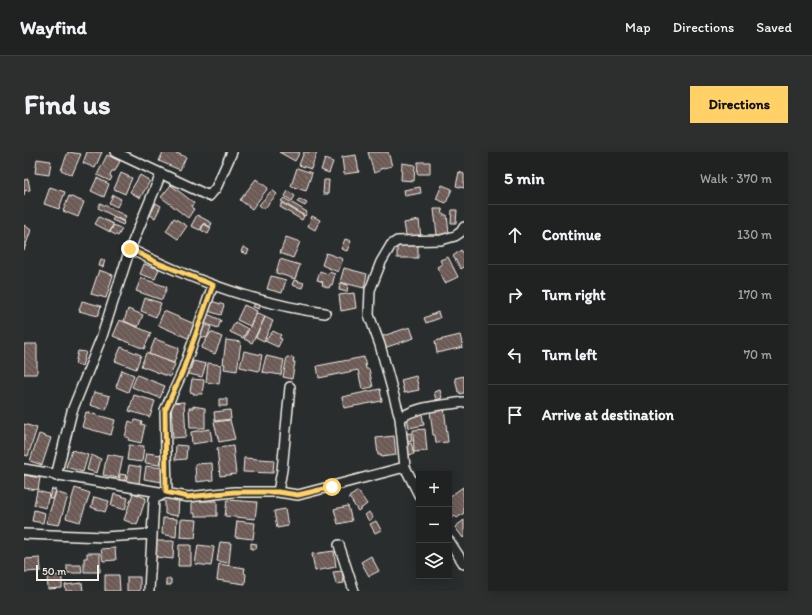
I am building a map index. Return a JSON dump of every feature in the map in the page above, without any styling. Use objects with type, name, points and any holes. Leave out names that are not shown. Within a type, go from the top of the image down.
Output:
[{"type":"street","points":[[115,152],[209,196],[216,188],[232,152]]},
{"type":"street","points":[[56,476],[72,410],[102,336],[130,249],[161,174]]},
{"type":"street","points":[[416,489],[406,467],[400,418],[380,345],[369,315],[370,290],[381,262],[391,245],[398,241],[448,238],[461,232],[464,227]]},
{"type":"street","points":[[130,249],[158,263],[256,300],[299,310],[325,313]]},
{"type":"street","points":[[166,492],[165,410],[182,373],[213,285]]},
{"type":"street","points":[[278,492],[290,387]]},
{"type":"street","points":[[400,418],[410,412],[423,408],[464,402]]},
{"type":"street","points":[[24,470],[150,492],[166,492],[188,497],[234,492],[278,492],[298,495],[406,467]]},
{"type":"street","points":[[149,591],[154,499],[166,492]]},
{"type":"street","points":[[24,534],[104,537],[152,534]]},
{"type":"street","points":[[450,543],[464,564]]},
{"type":"street","points":[[339,544],[354,591]]},
{"type":"building","points":[[68,152],[81,154],[72,175],[61,170]]},
{"type":"building","points":[[87,152],[102,152],[95,168],[83,163]]},
{"type":"building","points":[[163,152],[174,152],[186,157],[180,170],[159,161]]},
{"type":"building","points":[[279,152],[300,152],[295,161]]},
{"type":"building","points":[[304,152],[317,152],[311,169],[299,165]]},
{"type":"building","points":[[368,152],[388,152],[392,166],[380,169],[380,171],[374,173]]},
{"type":"building","points":[[107,155],[120,161],[115,171],[112,171],[110,181],[97,175]]},
{"type":"building","points":[[356,155],[359,172],[344,174],[342,157]]},
{"type":"building","points":[[37,159],[51,161],[49,175],[35,173]]},
{"type":"building","points":[[325,159],[333,162],[329,173],[321,170]]},
{"type":"building","points":[[418,162],[430,162],[430,174],[417,174]]},
{"type":"building","points":[[402,163],[415,165],[414,181],[401,180]]},
{"type":"building","points":[[297,168],[312,173],[306,191],[291,186]]},
{"type":"building","points":[[459,172],[464,174],[464,188],[456,186]]},
{"type":"building","points":[[121,173],[132,178],[125,194],[114,189]]},
{"type":"building","points":[[140,175],[150,181],[140,198],[130,192]]},
{"type":"building","points":[[97,178],[109,184],[104,197],[91,191]]},
{"type":"building","points":[[28,179],[30,190],[24,191],[24,180]]},
{"type":"building","points":[[256,179],[268,188],[252,209],[240,200]]},
{"type":"building","points":[[324,180],[329,180],[328,194],[323,194]]},
{"type":"building","points":[[171,185],[194,203],[191,207],[194,209],[188,218],[161,197]]},
{"type":"building","points":[[442,185],[452,189],[446,203],[436,199]]},
{"type":"building","points":[[50,187],[65,192],[59,209],[44,204]]},
{"type":"building","points":[[420,187],[421,193],[405,196],[404,190]]},
{"type":"building","points":[[272,190],[277,194],[264,209],[259,205]]},
{"type":"building","points":[[288,191],[295,196],[292,201],[285,196]]},
{"type":"building","points":[[113,195],[121,199],[117,207],[109,203]]},
{"type":"building","points":[[69,196],[84,202],[78,217],[63,211]]},
{"type":"building","points":[[284,198],[307,212],[305,216],[281,201]]},
{"type":"building","points":[[299,199],[307,203],[305,206],[297,202]]},
{"type":"building","points":[[100,203],[126,216],[123,221],[98,208]]},
{"type":"building","points":[[156,203],[161,206],[155,218],[150,215]]},
{"type":"building","points":[[282,203],[304,216],[302,220],[280,207]]},
{"type":"building","points":[[434,209],[442,209],[443,215],[447,215],[449,234],[437,235]]},
{"type":"building","points":[[452,210],[457,210],[456,223],[451,223]]},
{"type":"building","points":[[197,215],[212,223],[210,227],[204,223],[200,230],[191,226]]},
{"type":"building","points":[[312,216],[320,220],[315,230],[308,226]]},
{"type":"building","points":[[99,217],[113,224],[110,232],[95,224]]},
{"type":"building","points":[[114,217],[124,222],[123,225],[112,220]]},
{"type":"building","points":[[174,218],[187,226],[178,239],[166,231]]},
{"type":"building","points":[[419,220],[421,238],[407,241],[404,223]]},
{"type":"building","points":[[204,224],[211,228],[208,234],[201,230]]},
{"type":"building","points":[[24,225],[31,230],[24,250]]},
{"type":"building","points":[[114,225],[122,229],[118,236],[110,232]]},
{"type":"building","points":[[286,237],[300,242],[293,258],[280,253]]},
{"type":"building","points":[[345,239],[351,241],[347,251],[341,249]]},
{"type":"building","points":[[397,244],[418,245],[418,258],[397,258]]},
{"type":"building","points":[[243,247],[249,250],[247,254],[241,252]]},
{"type":"building","points":[[461,250],[464,254],[464,267],[461,269],[453,256]]},
{"type":"building","points":[[326,253],[343,259],[338,272],[322,265]]},
{"type":"building","points":[[448,257],[458,277],[445,283],[437,267],[442,264],[440,260]]},
{"type":"building","points":[[101,259],[105,260],[103,267],[99,266]]},
{"type":"building","points":[[280,259],[300,265],[295,279],[276,273]]},
{"type":"building","points":[[144,264],[159,269],[155,279],[140,274]]},
{"type":"building","points":[[344,268],[367,274],[364,288],[340,282]]},
{"type":"building","points":[[99,270],[113,275],[106,298],[91,294]]},
{"type":"building","points":[[320,271],[328,274],[329,272],[335,274],[332,285],[330,285],[329,288],[322,285],[323,282],[317,280]]},
{"type":"building","points":[[271,276],[286,280],[282,293],[267,289]]},
{"type":"building","points":[[141,278],[167,287],[162,300],[136,291]]},
{"type":"building","points":[[294,280],[304,283],[302,288],[292,285]]},
{"type":"building","points":[[340,283],[348,285],[347,292],[339,290]]},
{"type":"building","points":[[354,293],[356,308],[341,311],[339,295]]},
{"type":"building","points":[[145,298],[161,303],[156,317],[141,311]]},
{"type":"building","points":[[82,301],[101,306],[98,316],[79,311]]},
{"type":"building","points":[[211,301],[224,305],[221,315],[208,311]]},
{"type":"building","points":[[256,301],[261,304],[259,309],[253,307]]},
{"type":"building","points":[[244,305],[257,311],[250,326],[237,320]]},
{"type":"building","points":[[128,309],[143,315],[138,327],[124,321]]},
{"type":"building","points":[[164,311],[197,325],[190,339],[158,325]]},
{"type":"building","points":[[438,312],[440,318],[426,323],[424,318]]},
{"type":"building","points":[[205,313],[221,320],[218,328],[201,322]]},
{"type":"building","points":[[257,313],[265,317],[252,343],[244,339]]},
{"type":"building","points":[[265,317],[273,321],[264,341],[256,337]]},
{"type":"building","points":[[120,320],[151,333],[144,349],[113,336]]},
{"type":"building","points":[[235,322],[248,329],[243,338],[230,332]]},
{"type":"building","points":[[203,324],[211,327],[207,338],[199,336]]},
{"type":"building","points":[[410,327],[414,338],[384,348],[380,337]]},
{"type":"building","points":[[273,331],[281,335],[279,338],[282,339],[278,347],[265,341]]},
{"type":"building","points":[[211,332],[222,337],[215,354],[201,348]]},
{"type":"building","points":[[460,335],[463,347],[437,353],[435,341]]},
{"type":"building","points":[[155,339],[179,348],[174,363],[149,354]]},
{"type":"building","points":[[226,340],[241,342],[237,371],[224,369],[225,364],[223,364]]},
{"type":"building","points":[[24,344],[37,344],[37,374],[24,374]]},
{"type":"building","points":[[121,347],[141,355],[136,369],[115,361]]},
{"type":"building","points":[[78,351],[86,352],[82,366],[75,364]]},
{"type":"building","points":[[244,351],[262,355],[259,371],[240,367]]},
{"type":"building","points":[[146,353],[175,364],[170,377],[141,366]]},
{"type":"building","points":[[266,356],[284,360],[281,375],[262,372]]},
{"type":"building","points":[[287,357],[294,358],[293,362],[295,362],[292,379],[283,377]]},
{"type":"building","points":[[364,357],[366,369],[369,369],[373,387],[362,389],[358,370],[319,378],[317,366]]},
{"type":"building","points":[[193,361],[206,364],[202,377],[189,374]]},
{"type":"building","points":[[208,363],[221,365],[219,384],[206,382]]},
{"type":"building","points":[[122,370],[134,375],[128,392],[116,387]]},
{"type":"building","points":[[137,375],[165,386],[160,398],[132,387]]},
{"type":"building","points":[[416,376],[419,390],[404,393],[401,380]]},
{"type":"building","points":[[464,376],[464,393],[460,394],[460,392],[458,392],[455,378]]},
{"type":"building","points":[[192,379],[204,380],[202,394],[193,394],[194,393],[190,392]]},
{"type":"building","points":[[380,389],[382,401],[344,408],[342,397]]},
{"type":"building","points":[[440,390],[442,398],[436,400],[434,392]]},
{"type":"building","points":[[94,392],[110,396],[106,410],[90,405]]},
{"type":"building","points":[[134,395],[155,401],[150,417],[129,411]]},
{"type":"building","points":[[219,399],[227,399],[227,406],[219,406]]},
{"type":"building","points":[[184,402],[186,437],[173,438],[171,403]]},
{"type":"building","points":[[193,406],[205,408],[205,428],[190,428],[189,408],[193,408]]},
{"type":"building","points":[[444,407],[448,442],[436,443],[435,435],[433,435],[430,411]]},
{"type":"building","points":[[230,410],[231,419],[215,421],[214,412]]},
{"type":"building","points":[[86,412],[115,420],[111,435],[82,427]]},
{"type":"building","points":[[422,414],[424,425],[409,428],[407,417]]},
{"type":"building","points":[[135,420],[142,422],[141,424],[145,425],[141,443],[128,440],[129,438],[125,437],[129,421],[134,423]]},
{"type":"building","points":[[230,420],[235,439],[219,442],[214,422]]},
{"type":"building","points":[[24,424],[37,428],[28,456],[24,455]]},
{"type":"building","points":[[210,429],[212,441],[192,444],[191,432]]},
{"type":"building","points":[[425,429],[427,451],[414,452],[413,430]]},
{"type":"building","points":[[411,433],[412,441],[406,442],[404,434]]},
{"type":"building","points":[[39,434],[51,438],[42,465],[30,461]]},
{"type":"building","points":[[394,436],[396,455],[381,457],[381,455],[378,455],[376,438]]},
{"type":"building","points":[[411,443],[414,454],[408,455],[406,444]]},
{"type":"building","points":[[129,445],[144,446],[142,462],[127,460]]},
{"type":"building","points":[[176,445],[187,446],[186,459],[175,460]]},
{"type":"building","points":[[233,446],[236,474],[220,476],[217,448]]},
{"type":"building","points":[[72,450],[88,455],[83,472],[66,467]]},
{"type":"building","points":[[147,453],[161,455],[159,465],[145,463]]},
{"type":"building","points":[[107,454],[123,457],[118,478],[103,475]]},
{"type":"building","points":[[91,455],[101,459],[97,473],[87,470]]},
{"type":"building","points":[[244,458],[274,460],[273,473],[243,472]]},
{"type":"building","points":[[212,463],[213,480],[196,482],[195,464]]},
{"type":"building","points":[[129,465],[141,467],[139,484],[126,482]]},
{"type":"building","points":[[146,466],[164,468],[162,482],[144,479]]},
{"type":"building","points":[[120,474],[126,475],[124,482],[119,481]]},
{"type":"building","points":[[24,475],[40,478],[38,490],[24,488]]},
{"type":"building","points":[[463,487],[464,513],[457,518],[455,516],[452,518],[452,495]]},
{"type":"building","points":[[75,488],[90,493],[80,522],[66,518]]},
{"type":"building","points":[[52,489],[56,490],[53,500],[49,498]]},
{"type":"building","points":[[37,491],[49,494],[46,508],[34,505]]},
{"type":"building","points":[[358,491],[367,504],[358,511],[349,497]]},
{"type":"building","points":[[56,492],[68,496],[59,525],[46,523]]},
{"type":"building","points":[[133,493],[146,498],[137,525],[124,520]]},
{"type":"building","points":[[114,494],[128,498],[125,510],[111,506]]},
{"type":"building","points":[[161,496],[179,498],[178,516],[165,514],[165,501],[160,501]]},
{"type":"building","points":[[94,497],[109,501],[105,512],[91,507]]},
{"type":"building","points":[[227,500],[257,502],[255,519],[225,516]]},
{"type":"building","points":[[192,501],[217,501],[217,516],[195,516],[195,513],[192,513]]},
{"type":"building","points":[[348,506],[352,521],[338,524],[334,509]]},
{"type":"building","points":[[285,509],[288,526],[277,528],[274,511]]},
{"type":"building","points":[[34,510],[45,513],[43,523],[32,521]]},
{"type":"building","points":[[369,512],[373,518],[369,521],[365,515]]},
{"type":"building","points":[[163,518],[177,519],[176,537],[162,534]]},
{"type":"building","points":[[181,519],[197,520],[195,538],[180,537]]},
{"type":"building","points":[[464,520],[464,537],[463,538],[455,527]]},
{"type":"building","points":[[237,521],[255,523],[253,539],[235,537]]},
{"type":"building","points":[[376,521],[381,530],[375,533],[370,524]]},
{"type":"building","points":[[156,541],[174,541],[173,559],[156,557]]},
{"type":"building","points":[[220,542],[231,543],[229,563],[217,561]]},
{"type":"building","points":[[251,543],[257,544],[256,549],[251,549]]},
{"type":"building","points":[[179,545],[191,545],[191,566],[178,566]]},
{"type":"building","points":[[198,545],[214,547],[211,566],[195,564]]},
{"type":"building","points":[[115,548],[116,560],[103,561],[101,549]]},
{"type":"building","points":[[334,551],[336,567],[315,571],[312,554]]},
{"type":"building","points":[[87,553],[100,553],[100,572],[84,572],[84,558],[87,558]]},
{"type":"building","points":[[371,556],[379,571],[369,576],[361,562]]},
{"type":"building","points":[[40,558],[41,571],[25,572],[25,559]]},
{"type":"building","points":[[219,564],[245,568],[245,584],[217,580]]},
{"type":"building","points":[[67,565],[81,565],[82,573],[67,573]]},
{"type":"building","points":[[342,571],[344,583],[336,584],[333,572]]},
{"type":"building","points":[[62,575],[62,588],[48,589],[47,576]]},
{"type":"building","points":[[105,575],[119,575],[120,591],[105,591]]},
{"type":"building","points":[[127,577],[140,577],[140,591],[127,591]]},
{"type":"building","points":[[166,579],[171,579],[171,585],[166,585]]},
{"type":"building","points":[[82,583],[83,591],[66,591],[65,585]]},
{"type":"route","points":[[130,249],[158,263],[213,285],[182,373],[171,394],[165,410],[166,492],[188,497],[234,492],[278,492],[298,495],[332,487]]}]
